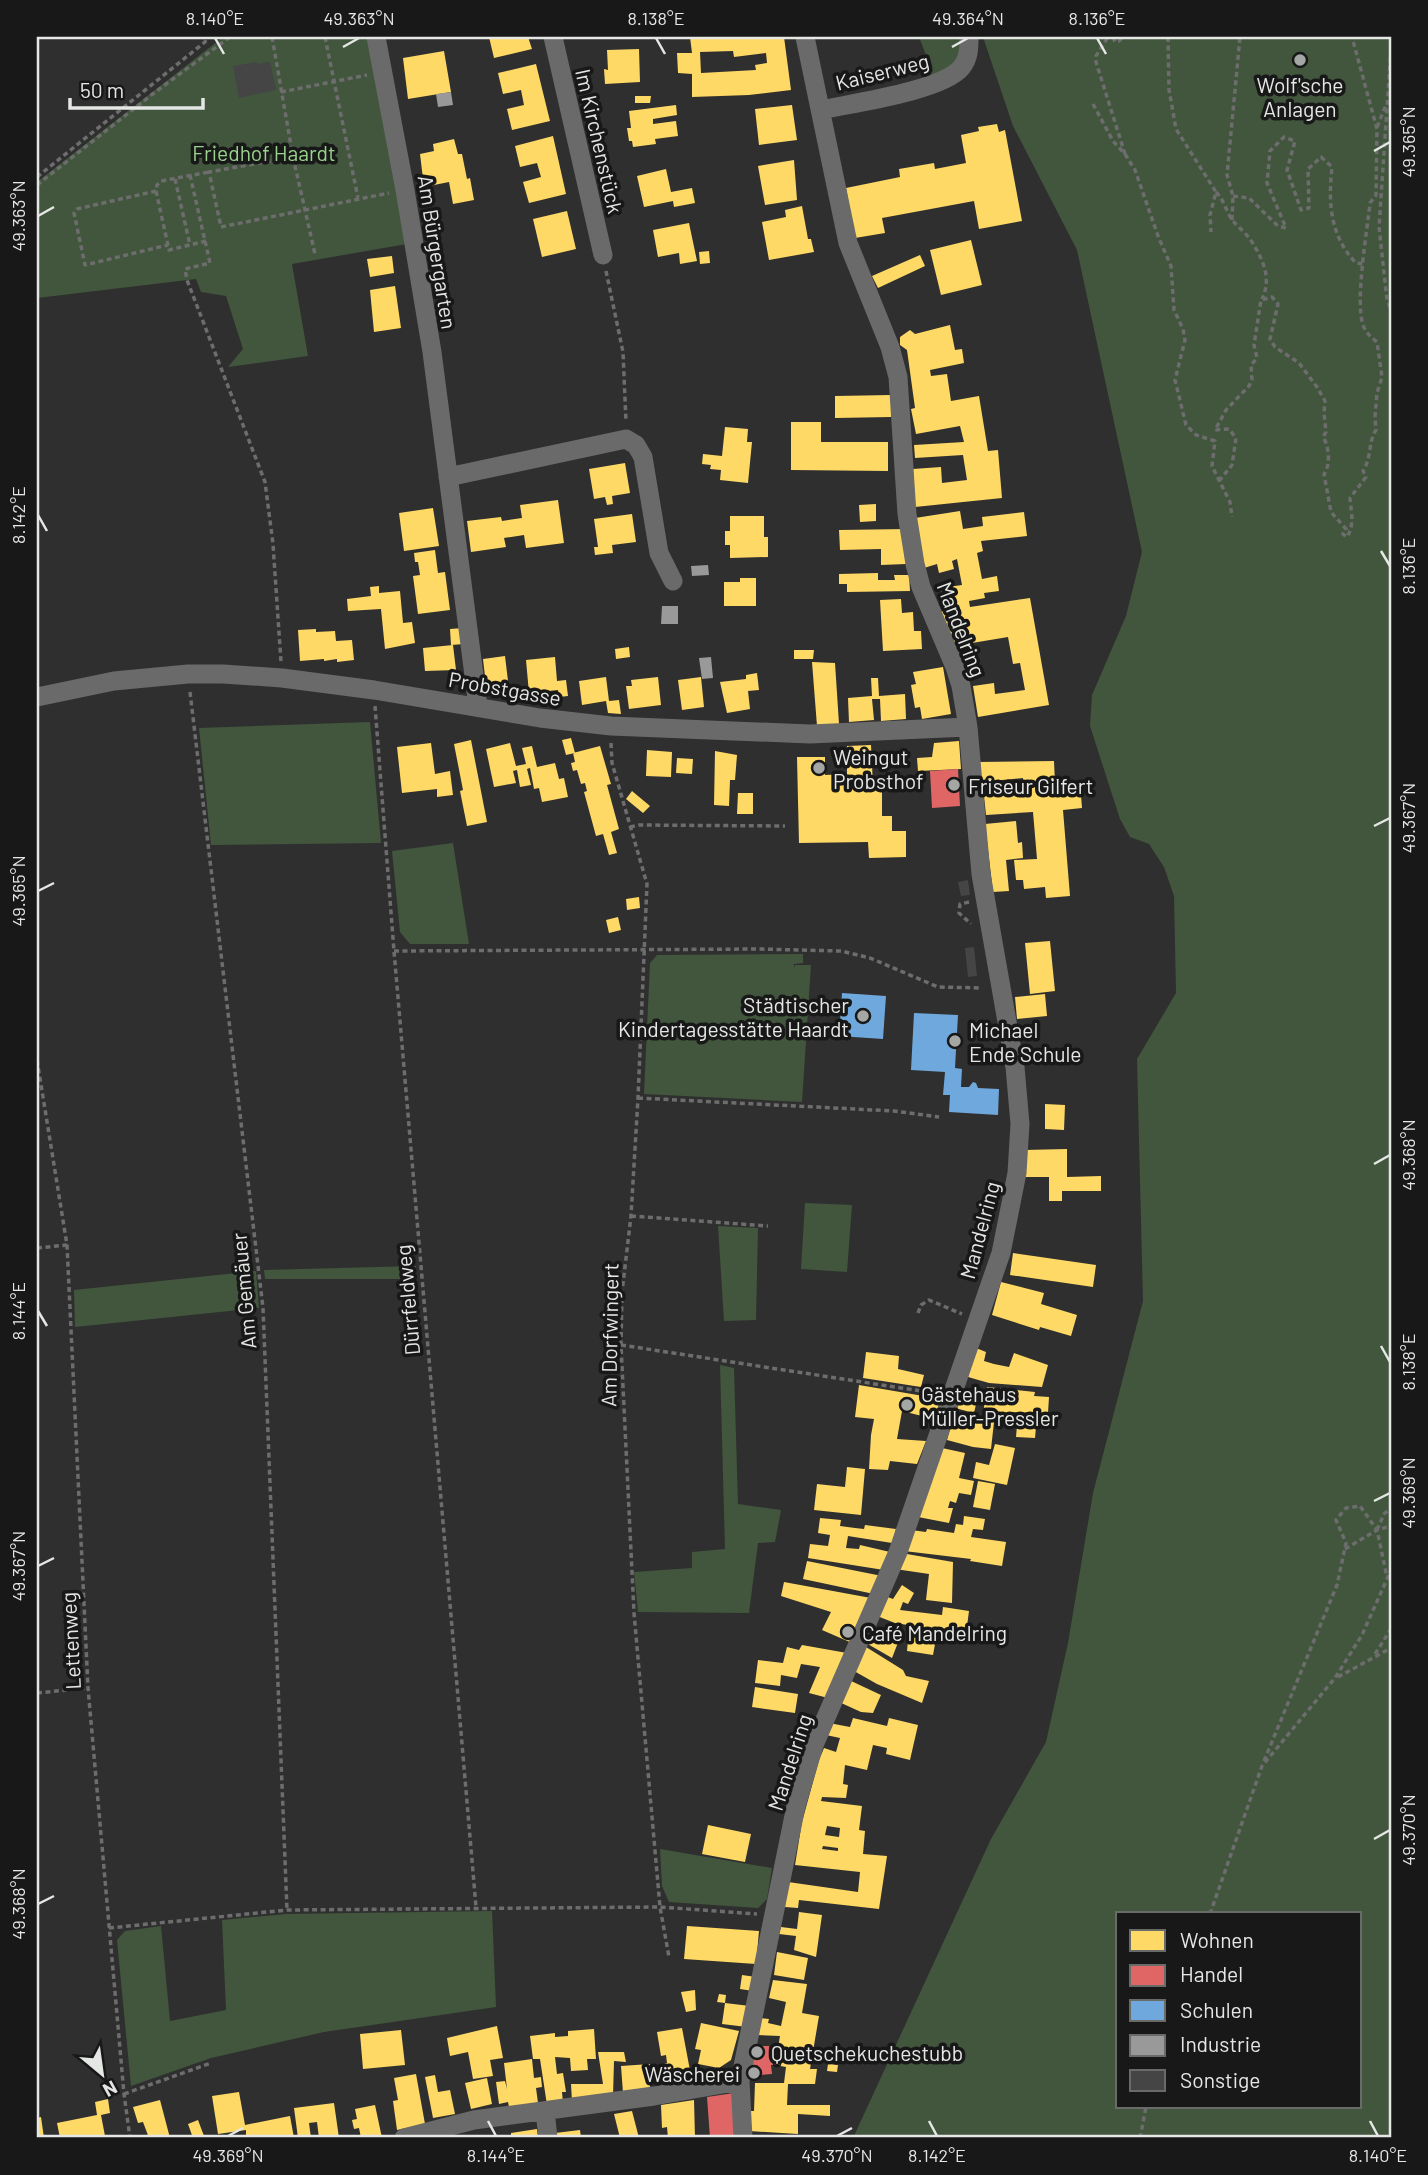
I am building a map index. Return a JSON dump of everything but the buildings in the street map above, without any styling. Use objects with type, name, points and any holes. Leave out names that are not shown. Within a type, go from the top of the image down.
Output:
[{"type":"street","name":"Am Bürgergarten","points":[[376,37],[432,352],[478,706]]},
{"type":"street","name":"Im Kirchenstück","points":[[553,37],[603,255]]},
{"type":"street","name":"Mandelring","points":[[743,2138],[740,2081],[796,1806],[814,1745],[898,1552],[1000,1253],[1017,1173],[1020,1124],[1015,1067],[981,874],[968,727],[955,667],[929,608],[915,564],[906,504],[898,377],[890,347],[848,243],[805,37]]},
{"type":"street","name":"Kaiserweg","points":[[821,110],[923,88],[941,80],[960,70],[967,58],[969,37]]},
{"type":"street","points":[[448,477],[626,439],[636,444],[643,457],[659,553],[673,580]]},
{"type":"street","name":"Probstgasse","points":[[37,697],[114,681],[188,674],[282,678],[478,706],[540,718],[611,726],[810,734],[968,727]]},
{"type":"street","points":[[404,2138],[474,2119],[654,2096],[740,2081]]},
{"type":"street","points":[[545,2111],[548,2138]]},
{"type":"path","points":[[37,177],[205,42],[207,37]]},
{"type":"path","points":[[37,185],[230,37]]},
{"type":"path","points":[[272,37],[293,157],[315,254]]},
{"type":"path","points":[[325,37],[358,198]]},
{"type":"path","points":[[1108,37],[1096,56],[1125,154]]},
{"type":"path","points":[[1114,37],[1115,41],[1119,41],[1123,37]]},
{"type":"path","points":[[1168,37],[1169,90],[1176,129],[1223,199],[1232,220],[1252,242],[1268,277],[1261,300],[1254,345],[1257,358],[1251,365],[1252,380],[1226,410],[1216,429],[1229,429],[1236,438],[1232,465],[1219,481]]},
{"type":"path","points":[[1232,220],[1233,196],[1227,175],[1240,37]]},
{"type":"path","points":[[1261,300],[1272,296],[1278,304],[1270,338],[1275,347],[1300,363],[1325,401],[1326,432],[1323,436],[1328,444],[1328,470],[1324,474],[1331,512],[1346,529],[1343,534],[1347,537],[1353,522],[1350,498],[1366,477],[1363,471],[1371,456],[1372,436],[1376,429],[1377,393],[1382,377],[1377,342],[1369,336],[1362,322],[1360,286],[1370,203],[1376,195],[1377,129],[1352,37]]},
{"type":"path","points":[[1391,50],[1380,226],[1387,300],[1391,309]]},
{"type":"path","points":[[281,92],[383,73]]},
{"type":"path","points":[[1377,129],[1388,102]]},
{"type":"path","points":[[1093,104],[1113,141],[1135,170],[1171,266],[1174,310],[1184,329],[1185,340],[1175,380],[1186,425],[1196,435],[1215,441],[1212,466],[1230,502],[1232,517]]},
{"type":"path","points":[[1233,196],[1250,198],[1278,226],[1286,228],[1267,183],[1269,151],[1284,137],[1295,141],[1287,170],[1301,210],[1309,208],[1308,169],[1321,157],[1332,167],[1329,195],[1331,218],[1346,252],[1356,263],[1364,264]]},
{"type":"path","points":[[206,241],[169,250],[156,191],[161,181],[293,157]]},
{"type":"path","points":[[209,172],[221,227],[405,190]]},
{"type":"path","points":[[190,175],[210,263],[185,269],[192,297],[265,482],[273,544],[282,678]]},
{"type":"path","points":[[174,178],[190,245]]},
{"type":"path","points":[[156,191],[77,209],[74,213],[85,265],[168,245]]},
{"type":"path","points":[[1210,232],[1210,215],[1216,192]]},
{"type":"path","points":[[603,255],[624,352],[626,439]]},
{"type":"path","name":"Am Gemäuer","points":[[188,674],[263,1308],[287,1910]]},
{"type":"path","name":"Dürrfeldweg","points":[[374,690],[476,1907]]},
{"type":"path","name":"Am Dorfwingert","points":[[611,726],[612,763],[647,884],[638,1098],[631,1216],[622,1292],[621,1345],[634,1613],[660,1907],[669,1957]]},
{"type":"path","points":[[630,827],[785,826]]},
{"type":"path","points":[[394,951],[841,951],[870,958],[938,987],[1002,988]]},
{"type":"path","name":"Lettenweg","points":[[37,1060],[66,1245],[88,1688],[130,2138]]},
{"type":"path","points":[[638,1098],[894,1111],[939,1117]]},
{"type":"path","points":[[631,1216],[768,1226]]},
{"type":"path","points":[[37,1248],[66,1245]]},
{"type":"path","points":[[918,1313],[921,1305],[929,1300],[977,1321]]},
{"type":"path","points":[[621,1345],[950,1396]]},
{"type":"path","points":[[1211,1912],[1262,1766],[1337,1586],[1346,1543],[1336,1520],[1346,1508],[1360,1506],[1377,1530],[1388,1579]]},
{"type":"path","points":[[1377,1530],[1384,1514],[1391,1508]]},
{"type":"path","points":[[1345,1549],[1377,1530],[1391,1526]]},
{"type":"path","points":[[1262,1766],[1335,1678],[1362,1635],[1391,1570]]},
{"type":"path","points":[[1374,1656],[1391,1629]]},
{"type":"path","points":[[1335,1678],[1391,1648]]},
{"type":"path","points":[[37,1693],[88,1688]]},
{"type":"path","points":[[110,1928],[287,1910],[660,1907],[773,1915]]},
{"type":"path","points":[[124,2094],[211,2063]]},
{"type":"path","points":[[1140,2138],[1146,2108]]},
{"type":"green space","name":"Friedhof Haardt","points":[[223,37],[369,37],[407,244],[292,264],[308,356],[228,367],[243,349],[226,296],[201,292],[196,279],[37,298],[37,182]]},
{"type":"green space","points":[[919,37],[963,37],[959,60],[936,76],[926,72],[929,63]]},
{"type":"green space","points":[[983,37],[1391,37],[1391,2138],[853,2138],[991,1839],[1046,1742],[1068,1643],[1093,1493],[1143,1301],[1137,1059],[1176,993],[1174,896],[1164,867],[1149,844],[1130,837],[1120,819],[1090,726],[1092,695],[1126,616],[1142,552],[1077,250],[1013,126]]},
{"type":"green space","points":[[370,722],[381,843],[211,845],[199,728]]},
{"type":"green space","points":[[453,843],[469,944],[410,944],[400,932],[392,851]]},
{"type":"green space","points":[[803,954],[803,963],[794,964],[794,968],[795,965],[811,965],[802,1102],[644,1094],[650,963],[657,955]]},
{"type":"green space","points":[[805,1203],[852,1205],[847,1272],[801,1269]]},
{"type":"green space","points":[[718,1226],[758,1228],[756,1320],[724,1321]]},
{"type":"green space","points":[[416,1266],[416,1279],[265,1279],[264,1270]]},
{"type":"green space","points":[[256,1271],[259,1308],[75,1327],[74,1290]]},
{"type":"green space","points":[[720,1365],[734,1368],[738,1504],[781,1510],[775,1542],[758,1543],[749,1613],[638,1612],[634,1572],[692,1568],[692,1552],[725,1549]]},
{"type":"green space","points":[[660,1849],[772,1868],[767,1899],[758,1908],[669,1902],[662,1886]]},
{"type":"green space","points":[[492,1911],[496,2007],[324,2032],[211,2058],[131,2086],[117,1940],[125,1931],[161,1926],[170,2021],[226,2010],[222,1920],[286,1914]]},
{"type":"place","name":"Wolf'sche Anlagen","points":[[1300,60]]},
{"type":"place","name":"Weingut Probsthof","points":[[819,768]]},
{"type":"place","name":"Friseur Gilfert","points":[[954,785]]},
{"type":"place","name":"Städtischer Kindertagesstätte Haardt","points":[[863,1016]]},
{"type":"place","name":"Michael Ende Schule","points":[[955,1041]]},
{"type":"place","name":"Gästehaus Müller-Pressler","points":[[907,1405]]},
{"type":"place","name":"Café Mandelring","points":[[848,1632]]},
{"type":"place","name":"Quetschekuchestubb","points":[[757,2052]]},
{"type":"place","name":"Wäscherei","points":[[754,2073]]}]
